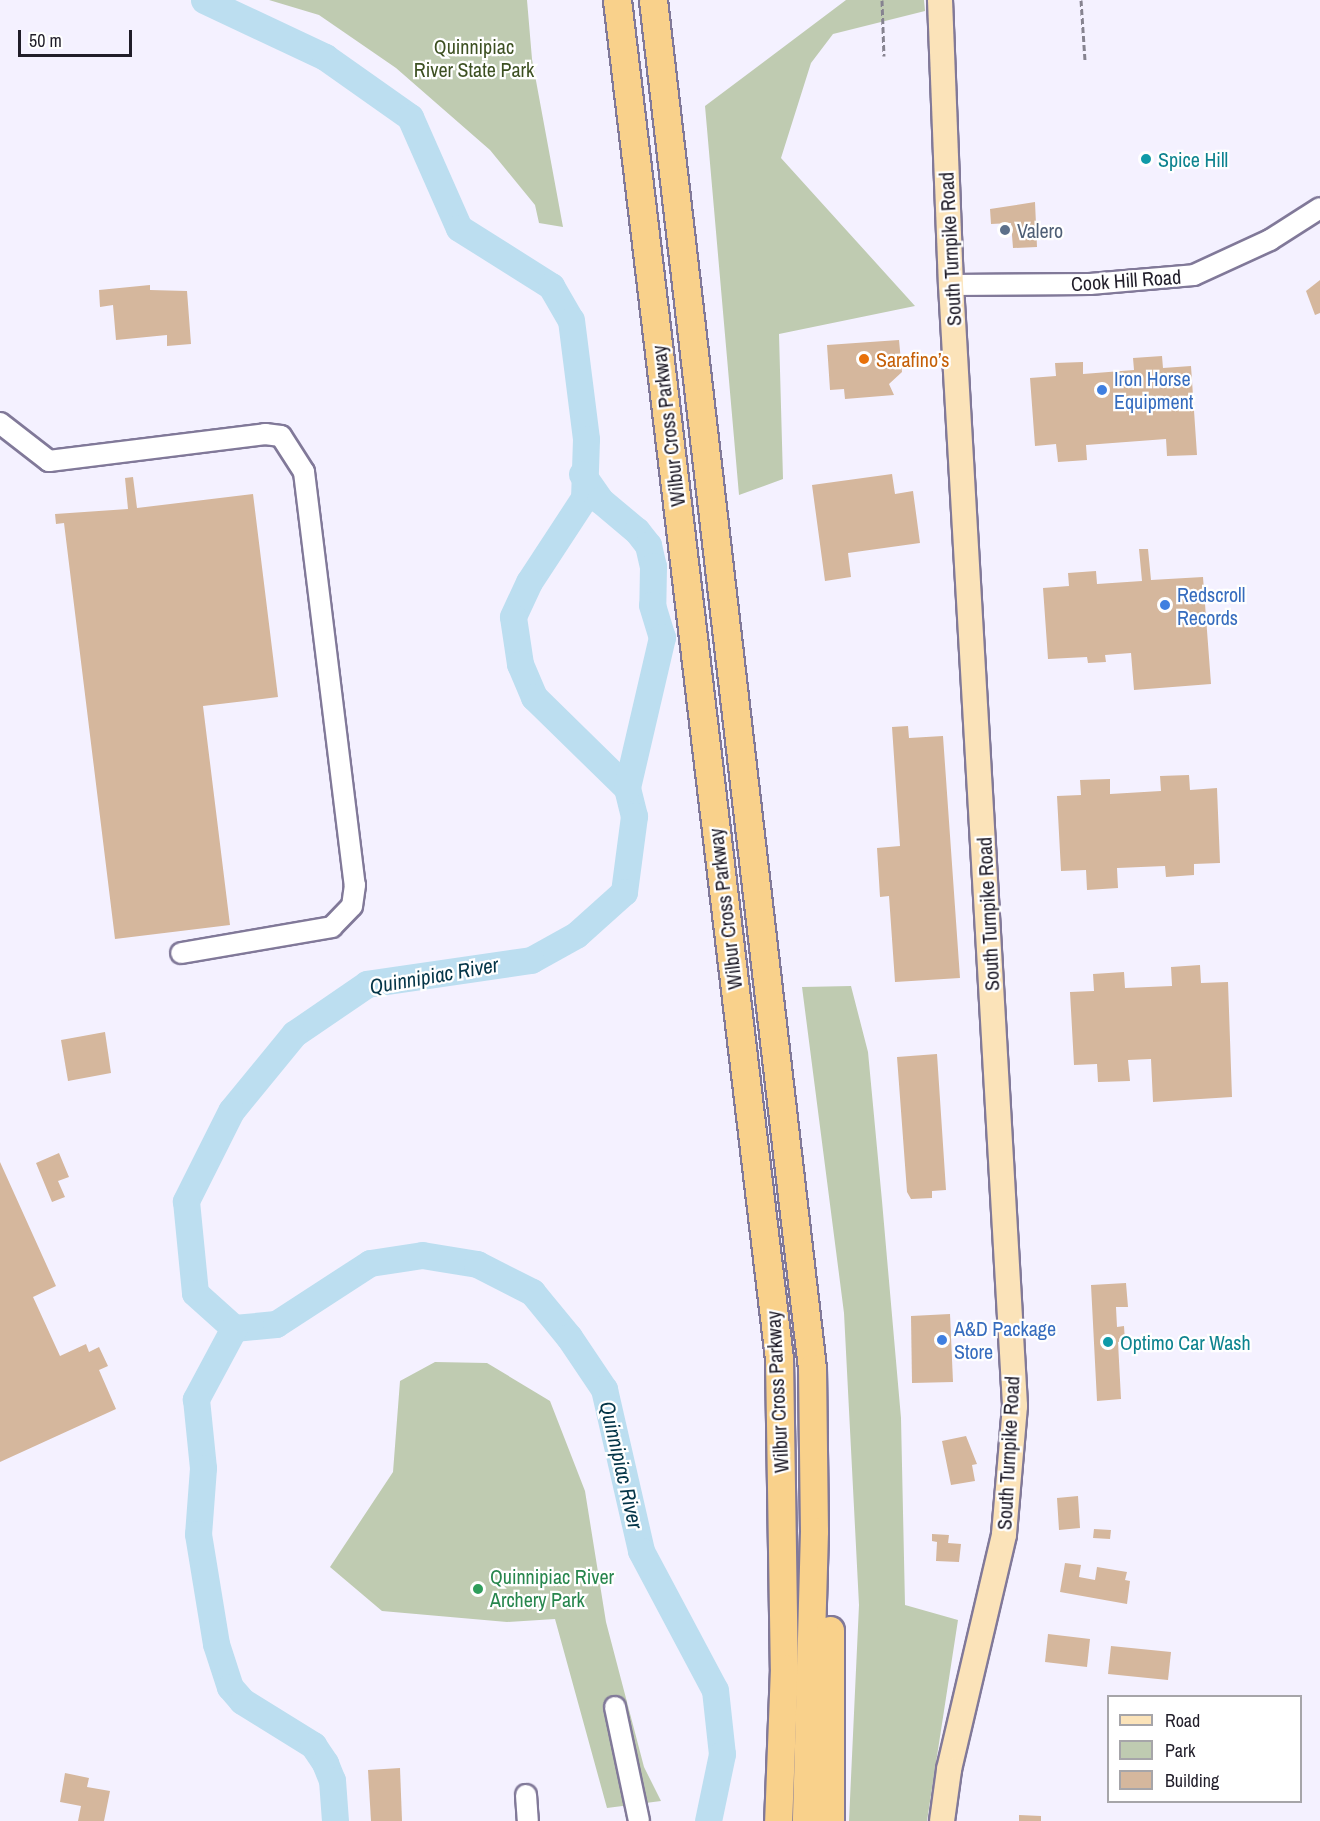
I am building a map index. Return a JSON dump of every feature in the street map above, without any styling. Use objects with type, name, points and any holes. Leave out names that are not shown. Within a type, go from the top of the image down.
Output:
[{"type":"highway","name":"Wilbur Cross Parkway","points":[[617,0],[779,1359],[784,1668],[778,1821]]},
{"type":"highway","name":"Wilbur Cross Parkway","points":[[653,0],[812,1368],[814,1531],[806,1821]]},
{"type":"highway","points":[[814,1531],[830,1622],[830,1821]]},
{"type":"main road","name":"South Turnpike Road","points":[[940,0],[951,285],[1014,1406],[1004,1535],[949,1770],[942,1821]]},
{"type":"street","name":"Cook Hill Road","points":[[951,285],[1090,284],[1194,275],[1270,240],[1320,208]]},
{"type":"street","points":[[0,423],[49,461],[280,436],[304,472],[355,885],[352,906],[332,927],[181,953]]},
{"type":"street","points":[[615,1707],[639,1821]]},
{"type":"street","points":[[526,1795],[528,1821]]},
{"type":"path","points":[[882,0],[885,56]]},
{"type":"path","points":[[1081,0],[1085,60]]},
{"type":"green space","name":"Quinnipiac River State Park","points":[[269,0],[527,0],[532,59],[563,227],[539,223],[535,205],[490,150],[396,68],[319,15]]},
{"type":"green space","points":[[846,0],[924,0],[925,11],[833,34],[811,63],[781,158],[915,306],[779,334],[783,479],[739,495],[705,106]]},
{"type":"green space","points":[[851,986],[868,1052],[901,1418],[905,1605],[958,1620],[927,1821],[849,1821],[859,1605],[844,1313],[802,987]]},
{"type":"green space","name":"Quinnipiac River Archery Park","points":[[435,1362],[487,1363],[550,1401],[585,1491],[606,1622],[644,1767],[661,1801],[607,1808],[555,1619],[507,1622],[382,1611],[330,1567],[393,1472],[400,1381]]},
{"type":"building","points":[[1035,202],[1037,247],[1013,248],[1011,223],[991,224],[990,209]]},
{"type":"building","points":[[1320,280],[1320,313],[1315,315],[1306,291]]},
{"type":"building","points":[[150,285],[150,290],[187,291],[191,344],[167,346],[167,335],[116,340],[113,305],[100,307],[99,290]]},
{"type":"building","name":"Sarafino’s","points":[[899,340],[902,372],[889,384],[894,395],[845,399],[844,389],[830,390],[827,345]]},
{"type":"building","points":[[1162,356],[1163,368],[1191,366],[1197,455],[1167,456],[1166,439],[1086,445],[1087,460],[1058,462],[1056,444],[1035,446],[1030,378],[1056,376],[1055,363],[1083,362],[1083,374],[1134,370],[1133,358]]},
{"type":"building","points":[[892,474],[895,494],[913,491],[920,543],[848,553],[851,577],[825,581],[812,485]]},
{"type":"building","points":[[133,477],[137,508],[253,494],[278,697],[203,706],[230,925],[115,939],[64,523],[56,524],[55,514],[128,509],[125,478]]},
{"type":"building","points":[[1139,549],[1148,549],[1151,580],[1203,577],[1211,684],[1134,690],[1131,653],[1105,655],[1106,662],[1088,663],[1087,657],[1048,659],[1043,588],[1069,586],[1068,573],[1096,571],[1097,584],[1142,581]]},
{"type":"building","points":[[908,726],[909,738],[943,736],[960,978],[895,982],[889,896],[880,897],[877,848],[900,846],[892,727]]},
{"type":"building","points":[[1189,775],[1190,790],[1217,788],[1220,863],[1194,864],[1194,875],[1166,877],[1165,866],[1117,868],[1118,888],[1087,890],[1086,870],[1061,871],[1057,796],[1081,795],[1080,780],[1110,779],[1110,794],[1161,791],[1160,776]]},
{"type":"building","points":[[1200,965],[1201,983],[1228,982],[1232,1097],[1153,1102],[1151,1059],[1128,1060],[1130,1081],[1098,1082],[1097,1064],[1074,1065],[1070,992],[1094,991],[1093,974],[1124,972],[1125,988],[1172,986],[1171,967]]},
{"type":"building","points":[[105,1032],[111,1073],[68,1081],[61,1040]]},
{"type":"building","points":[[937,1054],[946,1190],[932,1191],[932,1198],[911,1199],[907,1192],[897,1057]]},
{"type":"building","points":[[59,1153],[69,1177],[58,1181],[65,1197],[52,1202],[36,1163]]},
{"type":"building","points":[[0,1162],[56,1286],[33,1297],[60,1356],[86,1344],[89,1352],[99,1347],[108,1366],[99,1370],[116,1409],[0,1462]]},
{"type":"building","name":"Optimo Car Wash","points":[[1126,1283],[1128,1307],[1116,1307],[1117,1327],[1124,1326],[1125,1342],[1118,1342],[1121,1399],[1097,1401],[1091,1285]]},
{"type":"building","points":[[950,1314],[953,1382],[912,1383],[911,1316]]},
{"type":"building","points":[[966,1436],[977,1464],[972,1465],[975,1481],[951,1485],[942,1441]]},
{"type":"building","points":[[1078,1496],[1080,1528],[1059,1530],[1057,1498]]},
{"type":"building","points":[[1094,1529],[1111,1530],[1110,1539],[1093,1538]]},
{"type":"building","points":[[932,1534],[949,1535],[948,1543],[961,1544],[959,1562],[936,1561],[937,1542],[932,1541]]},
{"type":"building","points":[[1065,1563],[1081,1565],[1079,1577],[1095,1580],[1097,1567],[1127,1572],[1125,1580],[1130,1581],[1127,1604],[1060,1592]]},
{"type":"building","points":[[1048,1634],[1090,1639],[1087,1667],[1045,1662]]},
{"type":"building","points":[[1111,1646],[1171,1652],[1168,1680],[1108,1674]]},
{"type":"building","points":[[400,1768],[402,1821],[371,1821],[368,1770]]},
{"type":"building","points":[[65,1773],[89,1778],[87,1787],[110,1791],[104,1821],[78,1821],[81,1806],[60,1802]]},
{"type":"building","points":[[1019,1815],[1041,1816],[1041,1821],[1019,1821]]},
{"type":"waterway","name":"Quinnipiac River","points":[[204,0],[325,57],[410,117],[459,228],[551,286],[571,320],[586,439],[584,498],[529,582],[513,617],[520,664],[534,697],[627,788],[634,816],[624,892],[576,935],[531,960],[367,984],[294,1034],[231,1111],[186,1201],[195,1293],[234,1328],[276,1324],[370,1263],[422,1255],[477,1264],[532,1292],[569,1337],[604,1389],[641,1551],[715,1690],[722,1754],[708,1821]]},
{"type":"waterway","name":"Quinnipiac River","points":[[582,474],[600,500],[637,531],[648,545],[653,566],[652,605],[662,637],[627,788]]},
{"type":"waterway","name":"Quinnipiac River","points":[[234,1328],[196,1399],[203,1468],[198,1534],[216,1644],[230,1687],[242,1701],[313,1745],[325,1763],[332,1780],[335,1821]]},
{"type":"place","name":"Spice Hill","points":[[1146,159]]},
{"type":"place","name":"Valero","points":[[1005,230]]},
{"type":"place","name":"Sarafino’s","points":[[864,359]]},
{"type":"place","name":"Iron Horse Equipment","points":[[1102,390]]},
{"type":"place","name":"Redscroll Records","points":[[1165,605]]},
{"type":"place","name":"A&D Package Store","points":[[942,1340]]},
{"type":"place","name":"Optimo Car Wash","points":[[1108,1342]]},
{"type":"place","name":"Quinnipiac River Archery Park","points":[[478,1589]]}]
